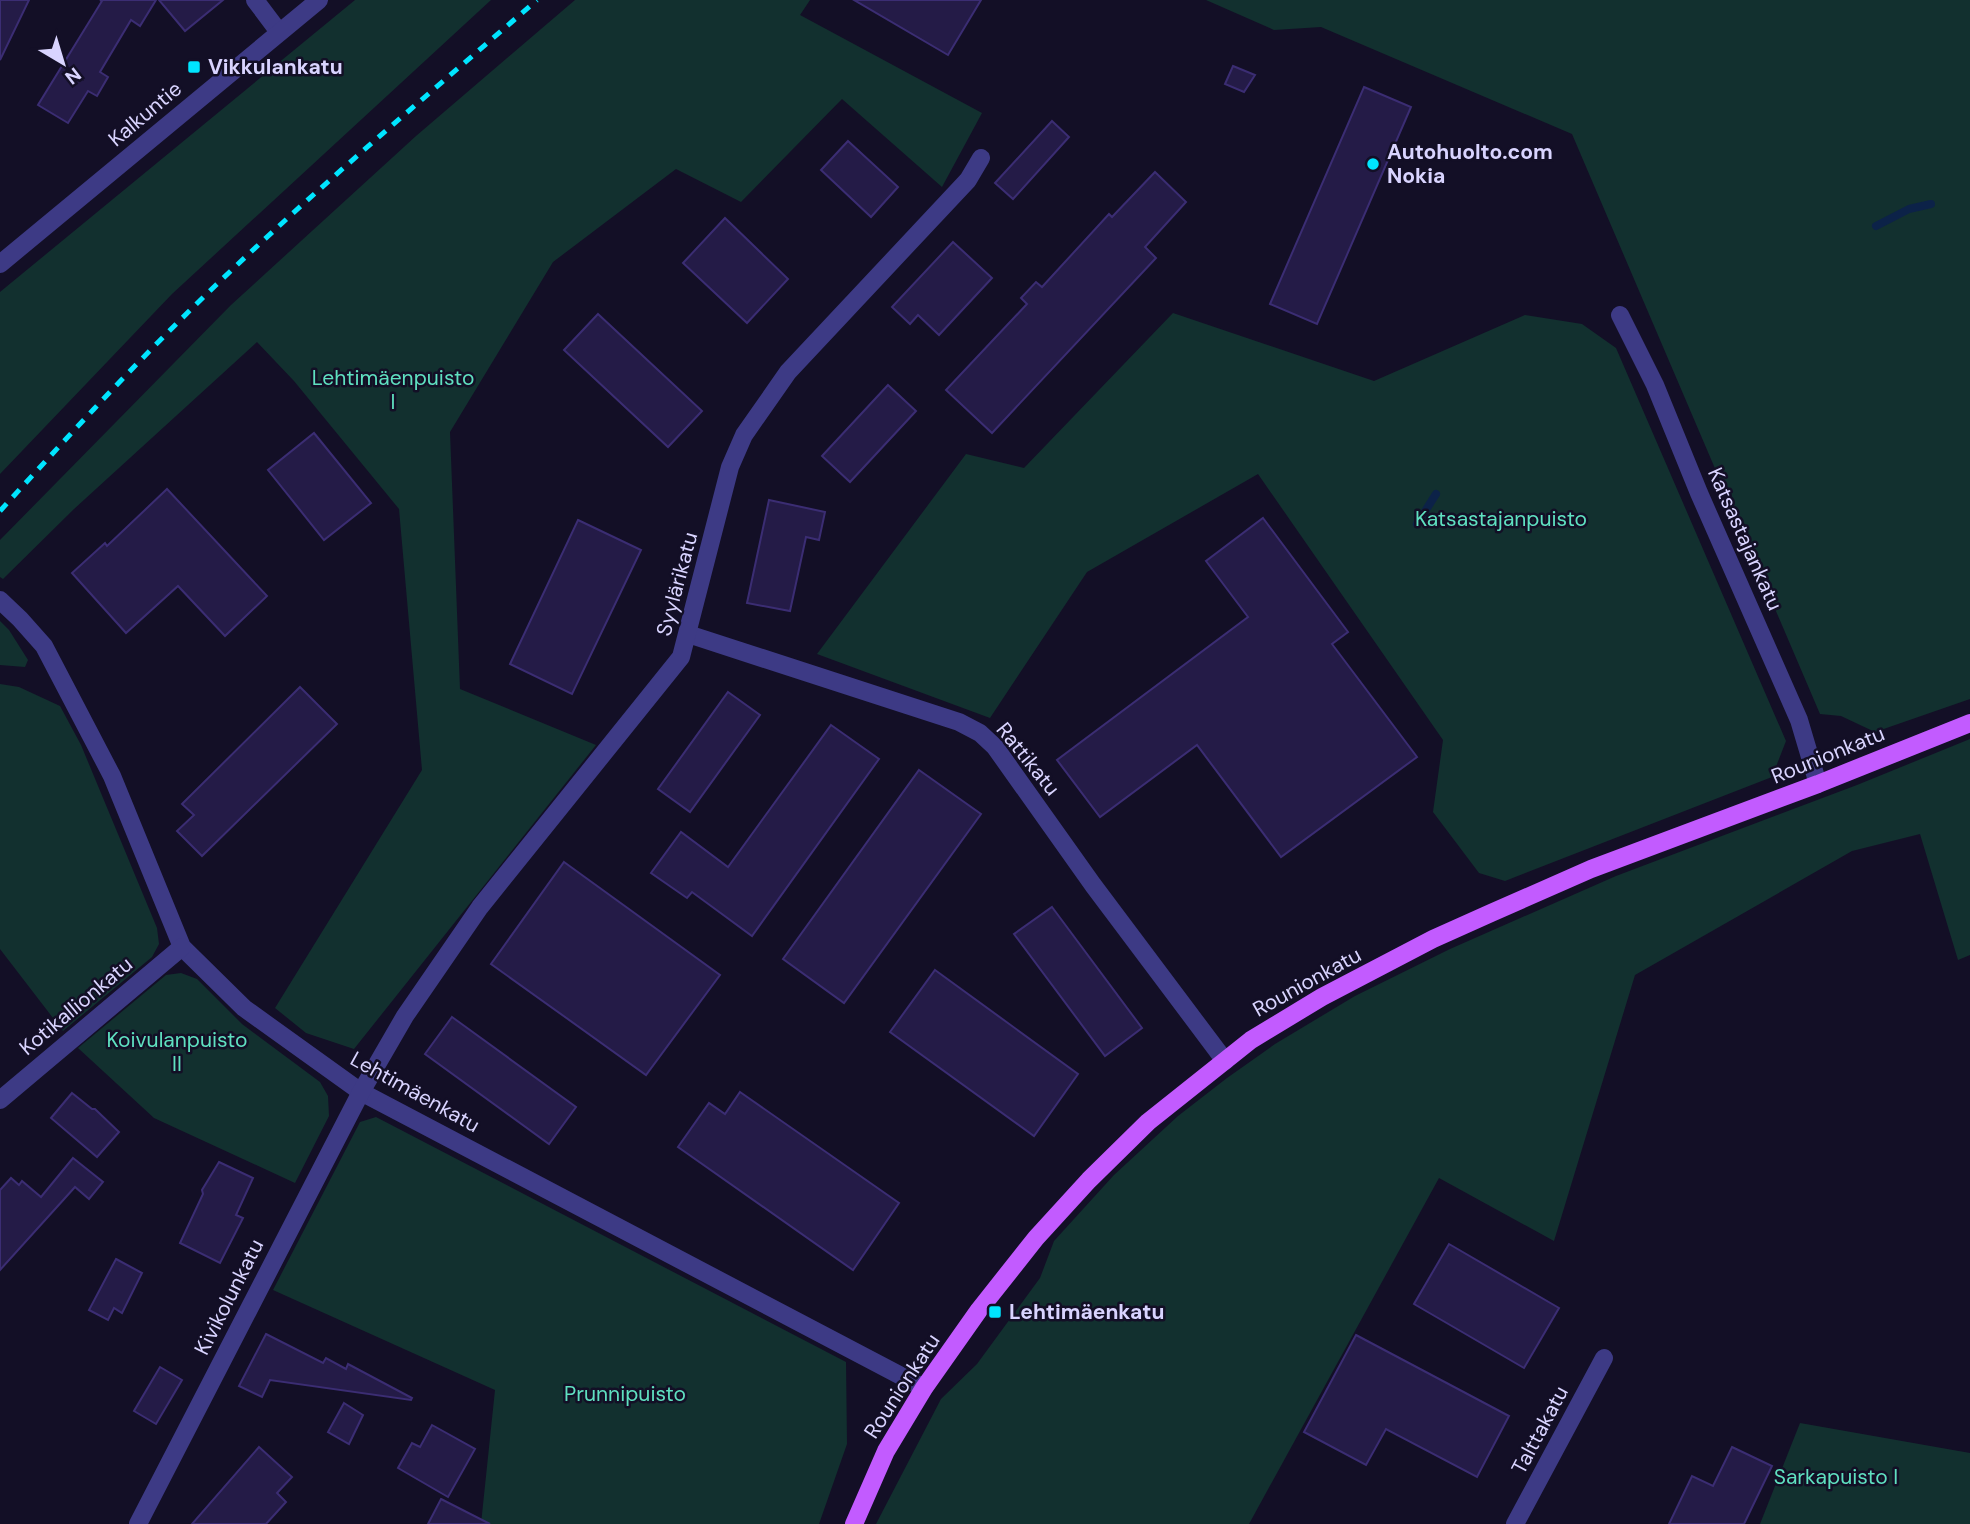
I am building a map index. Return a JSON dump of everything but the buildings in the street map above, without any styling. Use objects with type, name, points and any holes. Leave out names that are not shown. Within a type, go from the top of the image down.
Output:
[{"type":"main road","name":"Rounionkatu","points":[[854,1524],[886,1451],[924,1388],[979,1310],[1059,1212],[1148,1122],[1251,1040],[1322,997],[1433,939],[1591,869],[1818,784],[1970,723]]},
{"type":"street","points":[[255,0],[279,33]]},
{"type":"street","name":"Kalkuntie","points":[[0,264],[319,0]]},
{"type":"street","name":"Syylärikatu","points":[[360,1092],[405,1016],[480,907],[681,657],[730,467],[744,435],[788,372],[968,180],[981,158]]},
{"type":"street","name":"Katsastajankatu","points":[[1620,315],[1655,385],[1699,493],[1800,720],[1818,784]]},
{"type":"street","name":"Lehtimäenkatu","points":[[0,600],[44,646],[112,776],[182,947],[244,1008],[360,1092],[924,1388]]},
{"type":"street","name":"Rattikatu","points":[[688,634],[959,722],[980,733],[995,747],[1093,885],[1225,1061]]},
{"type":"street","name":"Kotikallionkatu","points":[[0,1100],[182,947]]},
{"type":"street","name":"Kivikolunkatu","points":[[138,1524],[360,1092]]},
{"type":"street","name":"Talttakatu","points":[[1516,1524],[1604,1358]]},
{"type":"green space","points":[[355,0],[491,0],[172,294],[0,474],[0,292]]},
{"type":"green space","name":"Lehtimäenpuisto I","points":[[575,0],[810,0],[800,15],[982,113],[942,187],[842,99],[741,202],[676,169],[553,262],[450,432],[460,689],[596,745],[354,1049],[306,1033],[275,1008],[422,770],[399,509],[294,381],[257,342],[74,509],[3,579],[0,577],[0,540],[231,305],[416,136]]},
{"type":"green space","points":[[1206,0],[1970,0],[1970,699],[1875,732],[1841,716],[1820,714],[1572,134],[1321,27],[1274,30]]},
{"type":"green space","name":"Katsastajanpuisto","points":[[1173,313],[1374,381],[1525,315],[1582,324],[1616,348],[1786,741],[1772,777],[1505,881],[1479,873],[1433,812],[1443,740],[1258,474],[1087,572],[990,718],[817,654],[966,454],[1024,468]]},
{"type":"green space","points":[[0,621],[28,660],[25,667],[0,665]]},
{"type":"green space","points":[[0,684],[19,687],[60,706],[81,745],[157,928],[159,944],[152,957],[63,1031],[0,949]]},
{"type":"green space","points":[[1970,739],[1970,955],[1958,960],[1920,834],[1852,851],[1635,975],[1554,1241],[1439,1178],[1249,1524],[876,1524],[941,1399],[977,1364],[1040,1278],[1054,1241],[1114,1175],[1178,1116],[1227,1078],[1275,1044],[1355,996],[1450,949],[1616,876],[1857,785]]},
{"type":"green space","name":"Koivulanpuisto II","points":[[181,973],[197,979],[242,1024],[320,1082],[328,1096],[329,1116],[295,1183],[154,1118],[78,1048],[166,975]]},
{"type":"green space","name":"Prunnipuisto","points":[[376,1117],[846,1362],[847,1444],[819,1524],[481,1524],[495,1390],[273,1290],[360,1122]]},
{"type":"green space","name":"Sarkapuisto I","points":[[1800,1423],[1970,1453],[1970,1524],[1760,1524]]},
{"type":"waterway","points":[[1876,226],[1909,209],[1931,204]]},
{"type":"waterway","points":[[1417,524],[1436,494]]},
{"type":"railway","points":[[0,511],[106,396],[216,285],[334,176],[537,0]]},
{"type":"place","name":"Vikkulankatu","points":[[194,67]]},
{"type":"place","name":"Autohuolto.com Nokia","points":[[1373,164]]},
{"type":"place","name":"Lehtimäenkatu","points":[[995,1312]]}]
